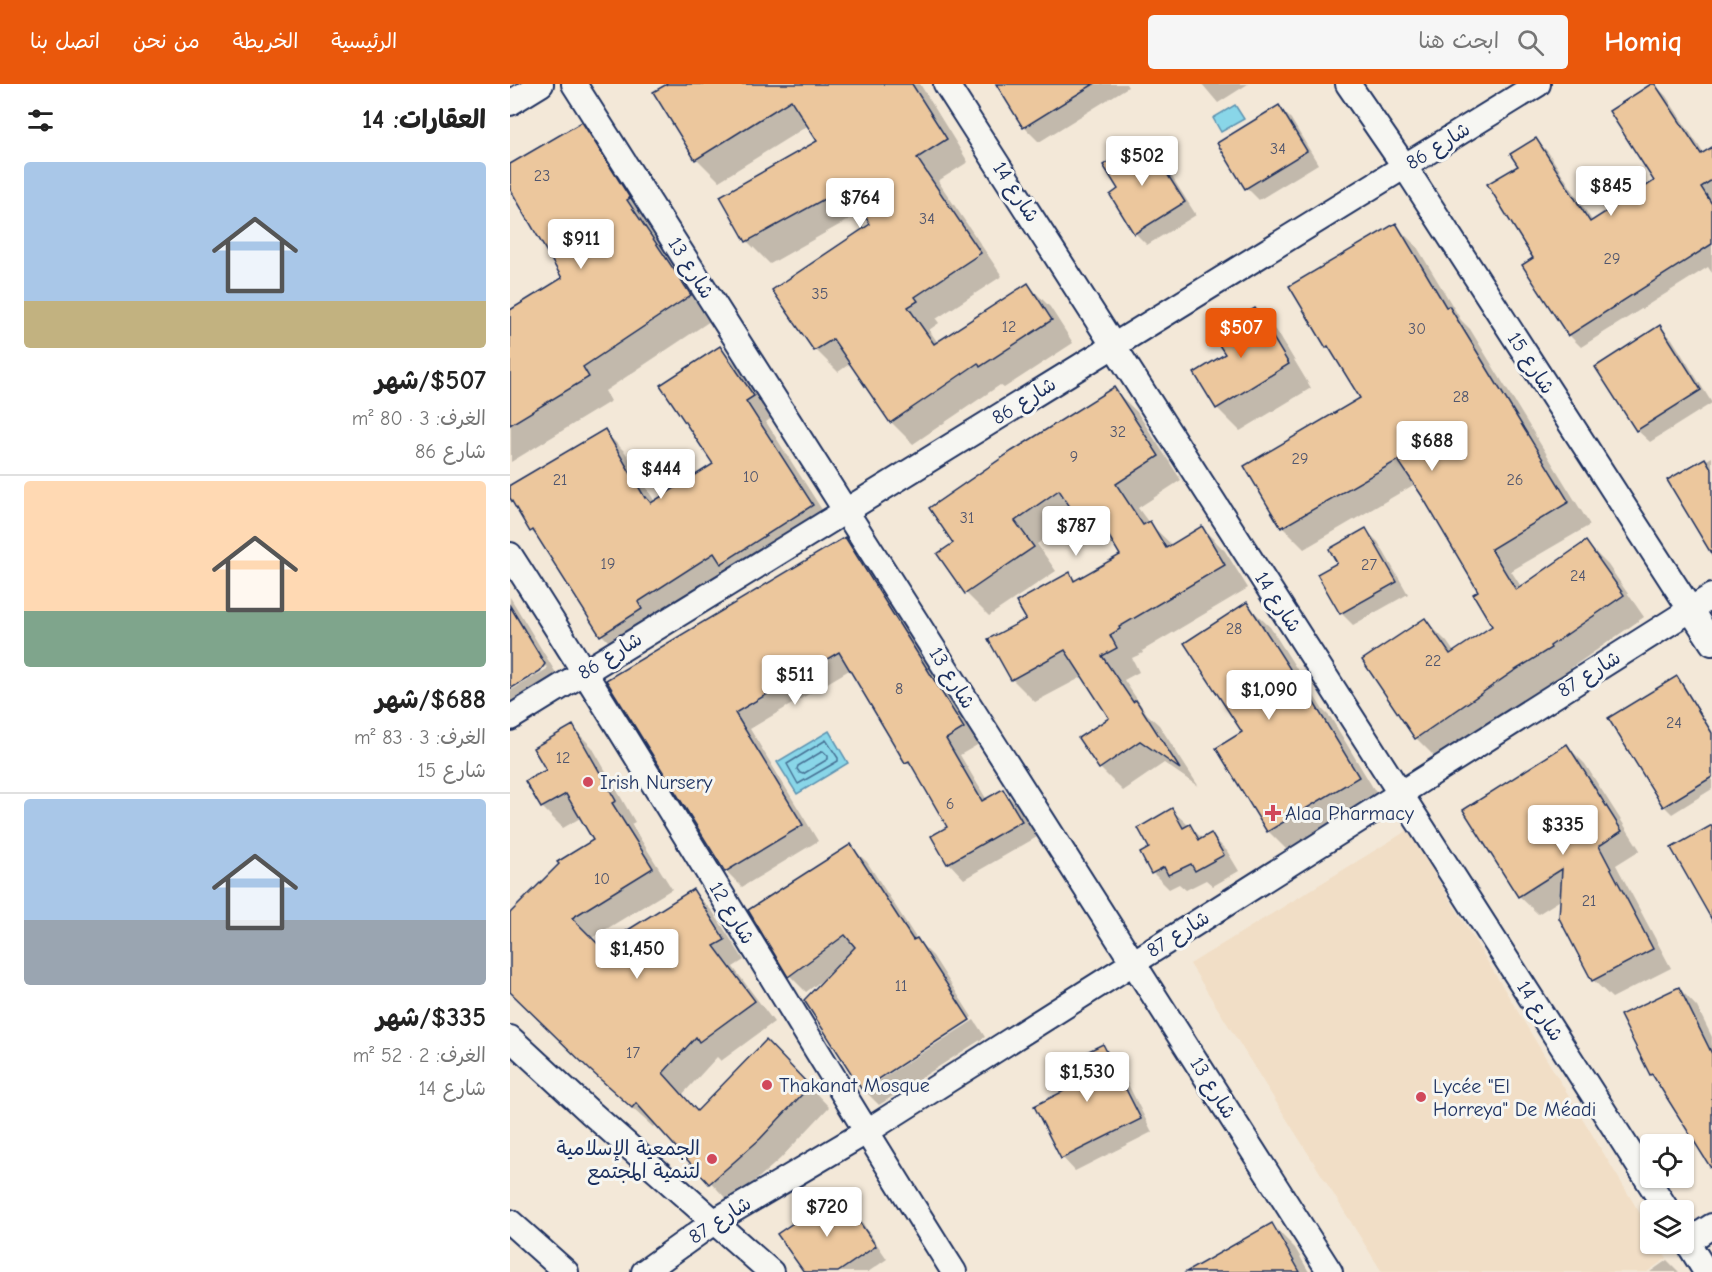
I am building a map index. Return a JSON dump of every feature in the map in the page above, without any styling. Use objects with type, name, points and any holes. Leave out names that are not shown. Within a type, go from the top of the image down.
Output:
[{"type":"street","points":[[510,103],[541,84]]},
{"type":"street","name":"شارع 13","points":[[574,84],[1330,1272]]},
{"type":"street","name":"شارع 14","points":[[946,84],[1661,1200]]},
{"type":"street","name":"شارع 15","points":[[1348,84],[1405,167],[1712,643]]},
{"type":"street","name":"شارع 86","points":[[510,718],[1538,84]]},
{"type":"street","name":"شارع 12","points":[[510,555],[585,672],[954,1272]]},
{"type":"street","name":"شارع 87","points":[[644,1272],[715,1221],[866,1132],[1712,596]]},
{"type":"street","points":[[510,1038],[771,1272]]},
{"type":"street","points":[[510,1222],[566,1272]]},
{"type":"street","points":[[1694,1235],[1712,1226]]},
{"type":"street","points":[[1694,1253],[1706,1272]]},
{"type":"shaded area","name":"Lycée \"El Horreya\" De Méadi","points":[[1408,830],[1640,1213],[1640,1254],[1664,1254],[1667,1258],[1647,1272],[1382,1272],[1190,964]]},
{"type":"water","points":[[1235,105],[1244,119],[1221,132],[1213,118]]},
{"type":"water","points":[[829,731],[848,763],[797,794],[777,762]]},
{"type":"building","points":[[667,84],[912,84],[947,139],[917,158],[981,253],[915,297],[918,301],[908,307],[934,344],[1028,283],[1052,320],[980,367],[978,363],[890,423],[833,339],[814,351],[772,290],[870,224],[846,187],[746,242],[720,196],[817,141],[791,100],[695,160],[653,92]]},
{"type":"building","points":[[996,84],[1094,84],[1023,128]]},
{"type":"building","points":[[1651,84],[1655,84],[1701,154],[1712,147],[1712,180],[1701,187],[1712,204],[1712,244],[1568,336],[1522,265],[1533,258],[1487,184],[1518,166],[1510,154],[1536,138],[1590,222],[1654,181],[1609,111]]},
{"type":"building","points":[[1279,105],[1307,151],[1245,189],[1217,143]]},
{"type":"building","points":[[582,122],[630,198],[627,200],[691,295],[583,367],[589,377],[510,425],[510,310],[562,278],[510,189],[510,164]]},
{"type":"building","points":[[1145,139],[1185,202],[1134,234],[1110,195],[1118,189],[1103,165]]},
{"type":"building","points":[[1396,223],[1569,502],[1491,549],[1516,590],[1586,541],[1624,595],[1550,646],[1551,648],[1415,739],[1362,660],[1425,618],[1450,654],[1492,626],[1473,594],[1478,591],[1422,496],[1398,460],[1281,528],[1244,466],[1360,398],[1328,346],[1326,348],[1289,286]]},
{"type":"building","points":[[1255,308],[1289,364],[1216,409],[1194,373],[1225,354],[1212,334]]},
{"type":"building","points":[[1660,325],[1701,390],[1636,431],[1595,367]]},
{"type":"building","points":[[720,346],[754,396],[746,401],[813,505],[721,564],[714,553],[638,602],[642,609],[600,636],[533,530],[530,532],[510,498],[510,485],[605,429],[645,498],[651,503],[713,464],[660,385]]},
{"type":"building","points":[[1114,387],[1159,456],[1116,484],[1143,525],[1150,521],[1166,548],[1202,526],[1225,565],[1119,627],[1120,629],[1110,635],[1117,648],[1102,656],[1133,702],[1136,700],[1180,769],[1140,741],[1099,769],[1078,738],[1109,718],[1065,650],[1011,680],[988,639],[1026,619],[1016,602],[1070,572],[1074,581],[1120,555],[1097,516],[1082,525],[1059,490],[1015,521],[1034,547],[965,594],[937,554],[953,543],[929,508],[1012,451]]},
{"type":"building","points":[[1705,458],[1712,470],[1712,555],[1667,480]]},
{"type":"building","points":[[1366,528],[1397,582],[1340,614],[1317,574],[1337,563],[1329,549]]},
{"type":"building","points":[[845,537],[964,728],[946,739],[982,801],[1003,789],[1022,821],[947,864],[931,836],[947,827],[909,761],[905,763],[839,652],[735,713],[803,825],[725,872],[606,680]]},
{"type":"building","points":[[1247,602],[1306,694],[1308,693],[1359,777],[1267,832],[1216,748],[1242,732],[1184,643]]},
{"type":"building","points":[[510,606],[545,664],[540,671],[510,689]]},
{"type":"building","points":[[1677,676],[1712,733],[1712,777],[1663,807],[1608,718]]},
{"type":"building","points":[[573,725],[616,801],[612,803],[653,868],[572,918],[601,947],[693,889],[725,940],[714,946],[755,1001],[699,1042],[696,1037],[663,1073],[697,1111],[766,1040],[810,1086],[760,1139],[709,1184],[636,1103],[632,1108],[510,992],[510,913],[559,864],[557,862],[593,840],[566,794],[541,808],[525,781],[546,770],[533,748]]},
{"type":"building","points":[[1567,744],[1622,831],[1599,846],[1653,949],[1592,981],[1559,918],[1562,869],[1518,897],[1463,810]]},
{"type":"building","points":[[1172,808],[1183,828],[1190,824],[1199,840],[1211,833],[1224,855],[1195,871],[1191,864],[1168,875],[1164,867],[1151,874],[1140,853],[1149,848],[1138,828]]},
{"type":"building","points":[[1712,825],[1712,920],[1671,848]]},
{"type":"building","points":[[851,844],[913,940],[917,938],[970,1020],[862,1090],[804,1000],[855,947],[845,935],[788,977],[748,910]]},
{"type":"building","points":[[1679,987],[1712,1054],[1712,1170],[1694,1141],[1694,1134],[1690,1134],[1652,1074],[1650,1075],[1620,1015]]},
{"type":"building","points":[[1103,1044],[1141,1119],[1061,1159],[1034,1106],[1066,1090],[1054,1068]]},
{"type":"building","points":[[839,1192],[876,1246],[838,1272],[804,1272],[777,1234]]},
{"type":"building","points":[[1272,1223],[1300,1272],[1186,1272]]},
{"type":"place","name":"Irish Nursery","points":[[588,782]]},
{"type":"place","name":"Alaa Pharmacy","points":[[1273,813]]},
{"type":"place","name":"Thakanat Mosque","points":[[767,1085]]},
{"type":"place","name":"Lycée \"El Horreya\" De Méadi","points":[[1421,1097]]},
{"type":"place","name":"الجمعية الإسلامية لتنمية المجتمع","points":[[712,1159]]}]
